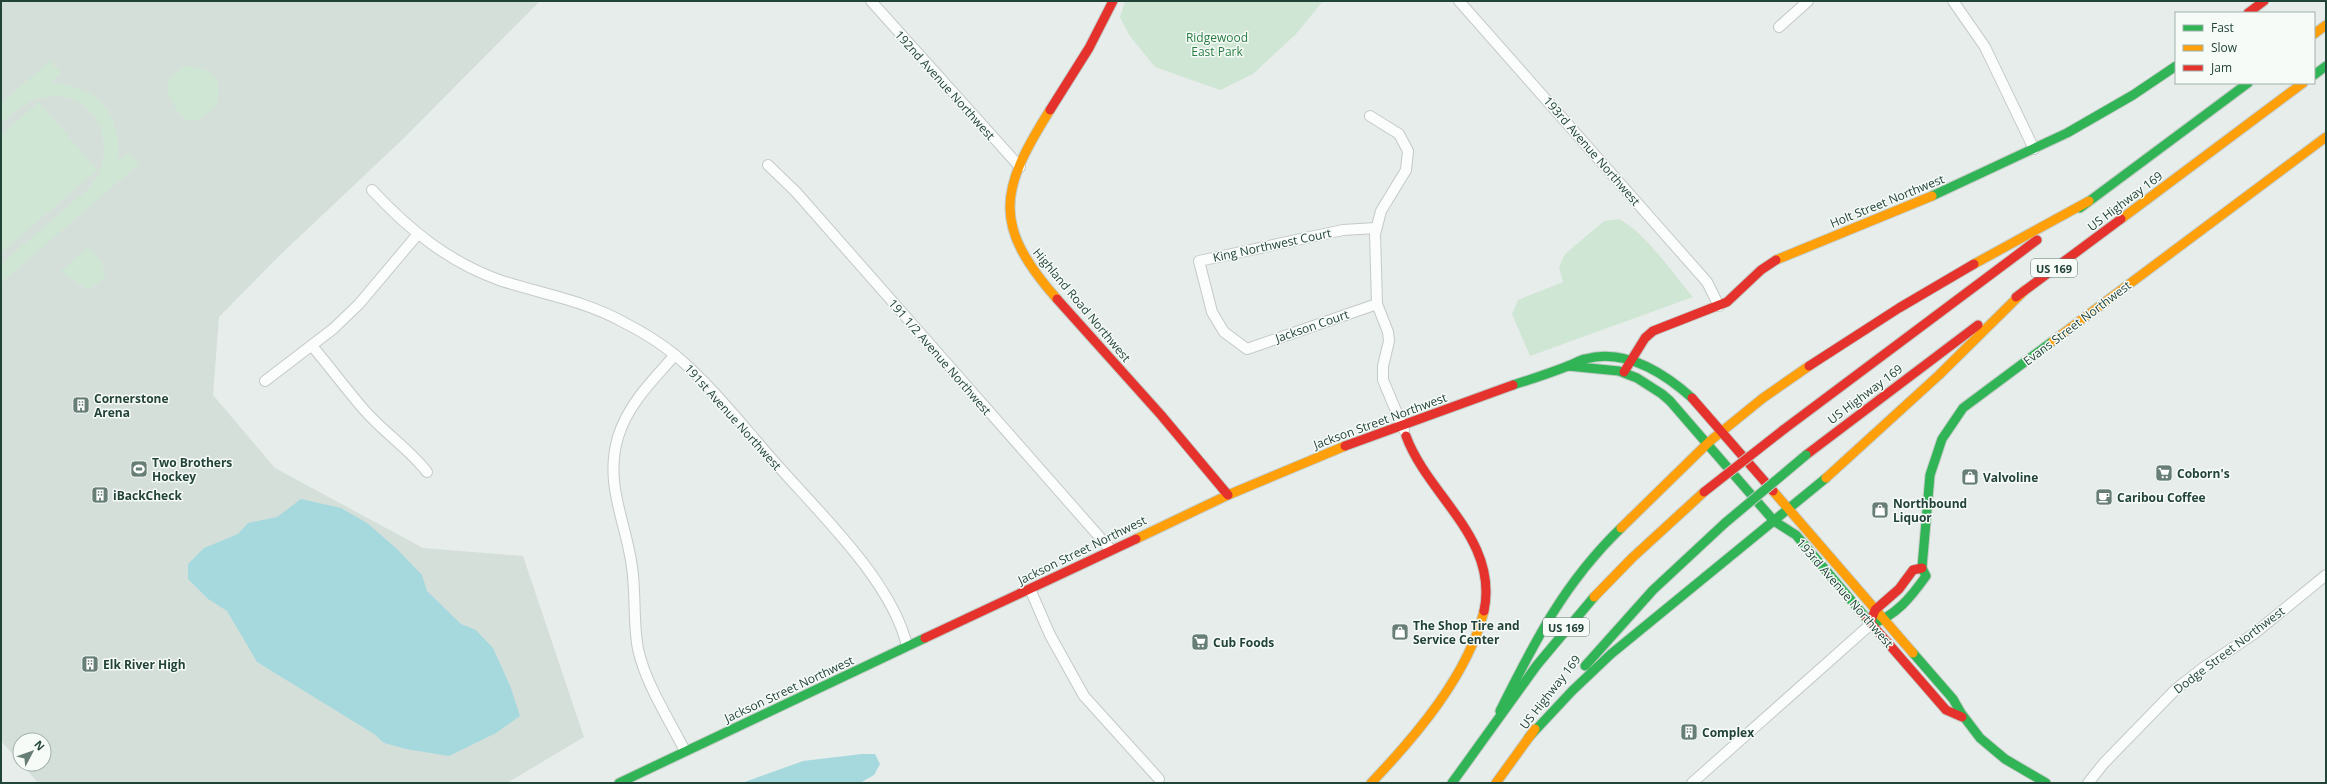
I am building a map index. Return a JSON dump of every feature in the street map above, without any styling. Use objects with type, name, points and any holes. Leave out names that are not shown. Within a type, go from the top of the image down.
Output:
[{"type":"main road","name":"Highland Road Northwest","points":[[1113,1],[1101,27],[1036,135],[1011,187],[1008,202],[1012,230],[1024,255],[1047,285],[1190,447],[1228,495]]},
{"type":"main road","points":[[2249,12],[2264,1]]},
{"type":"main road","points":[[2315,33],[2326,25]]},
{"type":"main road","points":[[2315,74],[2326,66]]},
{"type":"main road","name":"Holt Street Northwest","points":[[1624,372],[1645,338],[1653,331],[1727,302],[1771,261],[1921,201],[2034,150],[2110,109],[2175,67]]},
{"type":"main road","name":"US Highway 169","points":[[1452,783],[1500,711],[1566,627],[1599,590],[1653,536],[1704,492],[1783,430],[2247,84]]},
{"type":"main road","name":"US Highway 169","points":[[1496,783],[1529,737],[1585,666],[1622,623],[1653,590],[1725,523],[1806,455],[2302,84]]},
{"type":"main road","name":"Evans Street Northwest","points":[[1884,621],[1918,588],[1926,576],[1922,568],[1930,475],[1942,439],[1963,408],[2326,137]]},
{"type":"main road","points":[[1500,711],[1541,630],[1578,574],[1651,497],[1722,431],[1777,388],[1847,340],[1944,280],[2089,201]]},
{"type":"main road","points":[[1529,737],[1587,676],[1643,627],[1788,510],[1943,373],[2025,290]]},
{"type":"main road","name":"Jackson Street Northwest","points":[[619,783],[1228,495],[1304,462],[1402,425],[1568,366],[1577,360],[1594,357],[1632,360],[1652,368],[1672,379],[1692,398],[1742,455]]},
{"type":"main road","name":"Jackson Street Northwest","points":[[1568,366],[1581,369],[1607,369],[1624,372],[1650,385],[1661,394],[1727,467]]},
{"type":"main road","points":[[1371,783],[1405,746],[1458,673],[1477,640],[1485,605],[1484,572],[1474,540],[1456,512],[1424,474],[1406,436]]},
{"type":"main road","name":"193rd Avenue Northwest","points":[[1742,455],[1953,699],[1962,717],[1983,739],[2004,757],[2046,783]]},
{"type":"main road","name":"193rd Avenue Northwest","points":[[1727,467],[1774,521],[1796,536],[1946,710],[1962,717]]},
{"type":"main road","points":[[1884,621],[1871,624],[1875,610],[1900,589],[1913,570],[1922,568]]},
{"type":"street","name":"192nd Avenue Northwest","points":[[871,1],[1020,168]]},
{"type":"street","points":[[1779,27],[1808,1]]},
{"type":"street","points":[[1953,1],[1985,47],[2034,150]]},
{"type":"street","name":"193rd Avenue Northwest","points":[[1465,3],[1707,282],[1719,306]]},
{"type":"street","points":[[1370,116],[1399,134],[1408,151],[1406,170],[1381,211],[1376,228],[1377,304],[1388,332],[1389,341],[1383,366],[1383,380],[1406,436]]},
{"type":"street","name":"191 1/2 Avenue Northwest","points":[[768,165],[796,192],[1111,550]]},
{"type":"street","name":"191st Avenue Northwest","points":[[372,190],[397,217],[448,255],[482,272],[589,307],[621,321],[650,337],[675,355],[710,389],[870,571],[897,616],[907,646]]},
{"type":"street","name":"King Northwest Court","points":[[1246,349],[1224,332],[1212,312],[1199,261],[1342,230],[1376,228]]},
{"type":"street","points":[[265,381],[312,346],[359,304],[418,234]]},
{"type":"street","name":"Jackson Court","points":[[1246,349],[1377,304]]},
{"type":"street","points":[[312,346],[367,413],[390,436],[414,455],[426,472]]},
{"type":"street","points":[[675,355],[636,401],[622,424],[614,452],[612,480],[632,566],[638,648],[652,686],[686,751]]},
{"type":"street","name":"Dodge Street Northwest","points":[[2088,783],[2104,763],[2176,689],[2203,668],[2255,633],[2326,575]]},
{"type":"street","points":[[1030,589],[1050,635],[1084,696],[1159,779]]},
{"type":"street","points":[[1692,783],[1871,624]]},
{"type":"shaded area","points":[[1,1],[540,1],[403,139],[279,256],[219,317],[213,395],[275,468],[423,548],[523,556],[584,737],[507,783],[38,783],[29,772],[52,772],[52,732],[12,732],[12,753],[1,741]]},
{"type":"green space","name":"Ridgewood East Park","points":[[1125,1],[1323,1],[1296,34],[1253,74],[1220,90],[1155,67],[1129,35],[1120,17]]},
{"type":"green space","points":[[50,61],[61,73],[51,82],[68,85],[82,90],[104,105],[111,115],[116,128],[119,160],[129,153],[139,164],[1,283],[1,264],[87,190],[98,174],[103,158],[104,141],[99,126],[91,113],[79,103],[63,97],[38,98],[21,107],[1,124],[1,103]]},
{"type":"green space","points":[[186,66],[192,66],[205,70],[215,77],[218,82],[219,88],[216,106],[197,121],[184,119],[173,104],[168,91],[168,84],[171,78]]},
{"type":"green space","points":[[39,102],[97,170],[1,253],[1,135]]},
{"type":"green space","points":[[1619,219],[1639,234],[1649,244],[1693,297],[1530,356],[1512,314],[1518,300],[1563,282],[1559,267],[1565,254],[1604,221]]},
{"type":"green space","points":[[88,247],[101,261],[106,276],[89,290],[60,272]]},
{"type":"water","points":[[301,499],[341,508],[367,523],[396,548],[422,575],[427,591],[461,624],[476,630],[493,648],[511,688],[520,716],[496,733],[449,756],[406,749],[384,743],[374,734],[257,662],[227,611],[208,599],[188,579],[188,564],[204,548],[238,534],[248,523],[277,517]]},
{"type":"water","points":[[862,754],[875,754],[880,764],[874,775],[860,783],[742,783],[803,761]]},
{"type":"traffic: fast","points":[[2315,74],[2326,66]]},
{"type":"traffic: fast","points":[[1932,196],[2067,133],[2133,95],[2175,67]]},
{"type":"traffic: fast","points":[[2080,208],[2247,84]]},
{"type":"traffic: fast","points":[[1871,624],[1880,621],[1902,605],[1926,576],[1922,568],[1930,475],[1942,439],[1963,408],[2053,341]]},
{"type":"traffic: fast","points":[[1513,385],[1583,360],[1600,356],[1615,357],[1629,360],[1656,371],[1669,379],[1692,398]]},
{"type":"traffic: fast","points":[[1568,366],[1619,371],[1637,378],[1662,394],[1670,401],[1774,521],[1796,535],[1867,619]]},
{"type":"traffic: fast","points":[[1725,523],[1806,455]]},
{"type":"traffic: fast","points":[[1529,737],[1572,691],[1611,654],[1826,478]]},
{"type":"traffic: fast","points":[[1585,666],[1653,590],[1725,523]]},
{"type":"traffic: fast","points":[[1500,711],[1552,614],[1583,570],[1621,528]]},
{"type":"traffic: fast","points":[[1452,783],[1537,665],[1594,597]]},
{"type":"traffic: fast","points":[[619,783],[925,638]]},
{"type":"traffic: fast","points":[[1913,653],[1953,699],[1961,713],[1980,738],[2005,759],[2046,783]]},
{"type":"traffic: slow","points":[[2315,33],[2326,25]]},
{"type":"traffic: slow","points":[[2121,219],[2302,84]]},
{"type":"traffic: slow","points":[[1050,110],[1020,163],[1013,186],[1010,207],[1013,228],[1021,250],[1036,273],[1057,299]]},
{"type":"traffic: slow","points":[[2053,341],[2326,137]]},
{"type":"traffic: slow","points":[[1776,260],[1932,196]]},
{"type":"traffic: slow","points":[[1974,264],[2089,201]]},
{"type":"traffic: slow","points":[[1826,478],[1939,375],[2025,290]]},
{"type":"traffic: slow","points":[[1621,528],[1710,441],[1763,398],[1809,366]]},
{"type":"traffic: slow","points":[[1136,539],[1228,495],[1345,446]]},
{"type":"traffic: slow","points":[[1773,491],[1913,653]]},
{"type":"traffic: slow","points":[[1594,597],[1632,558],[1704,492]]},
{"type":"traffic: slow","points":[[1371,783],[1422,725],[1453,681],[1466,658],[1484,611]]},
{"type":"traffic: slow","points":[[1496,783],[1535,729]]},
{"type":"traffic: jam","points":[[1050,110],[1089,48],[1113,1]]},
{"type":"traffic: jam","points":[[2249,12],[2264,1]]},
{"type":"traffic: jam","points":[[2016,297],[2121,219]]},
{"type":"traffic: jam","points":[[1783,430],[2037,240]]},
{"type":"traffic: jam","points":[[1624,372],[1645,338],[1653,331],[1727,302],[1761,270],[1776,260]]},
{"type":"traffic: jam","points":[[1809,366],[1899,308],[1974,264]]},
{"type":"traffic: jam","points":[[1057,299],[1161,415],[1228,495]]},
{"type":"traffic: jam","points":[[1806,455],[1978,325]]},
{"type":"traffic: jam","points":[[1345,446],[1513,385]]},
{"type":"traffic: jam","points":[[1692,398],[1773,491]]},
{"type":"traffic: jam","points":[[1704,492],[1783,430]]},
{"type":"traffic: jam","points":[[1406,436],[1416,458],[1472,540],[1481,562],[1486,585],[1484,611]]},
{"type":"traffic: jam","points":[[925,638],[1136,539]]},
{"type":"traffic: jam","points":[[1872,618],[1875,610],[1899,589],[1913,570],[1922,568]]},
{"type":"traffic: jam","points":[[1867,619],[1946,710],[1962,717]]},
{"type":"place","name":"Cornerstone Arena","points":[[81,405]]},
{"type":"place","name":"Two Brothers Hockey","points":[[139,469]]},
{"type":"place","name":"Coborn's","points":[[2164,473]]},
{"type":"place","name":"Valvoline","points":[[1970,477]]},
{"type":"place","name":"iBackCheck","points":[[100,495]]},
{"type":"place","name":"Caribou Coffee","points":[[2104,497]]},
{"type":"place","name":"Northbound Liquor","points":[[1880,510]]},
{"type":"place","name":"The Shop Tire and Service Center","points":[[1400,632]]},
{"type":"place","name":"Cub Foods","points":[[1200,642]]},
{"type":"place","name":"Elk River High","points":[[90,664]]},
{"type":"place","name":"Complex","points":[[1689,732]]}]
